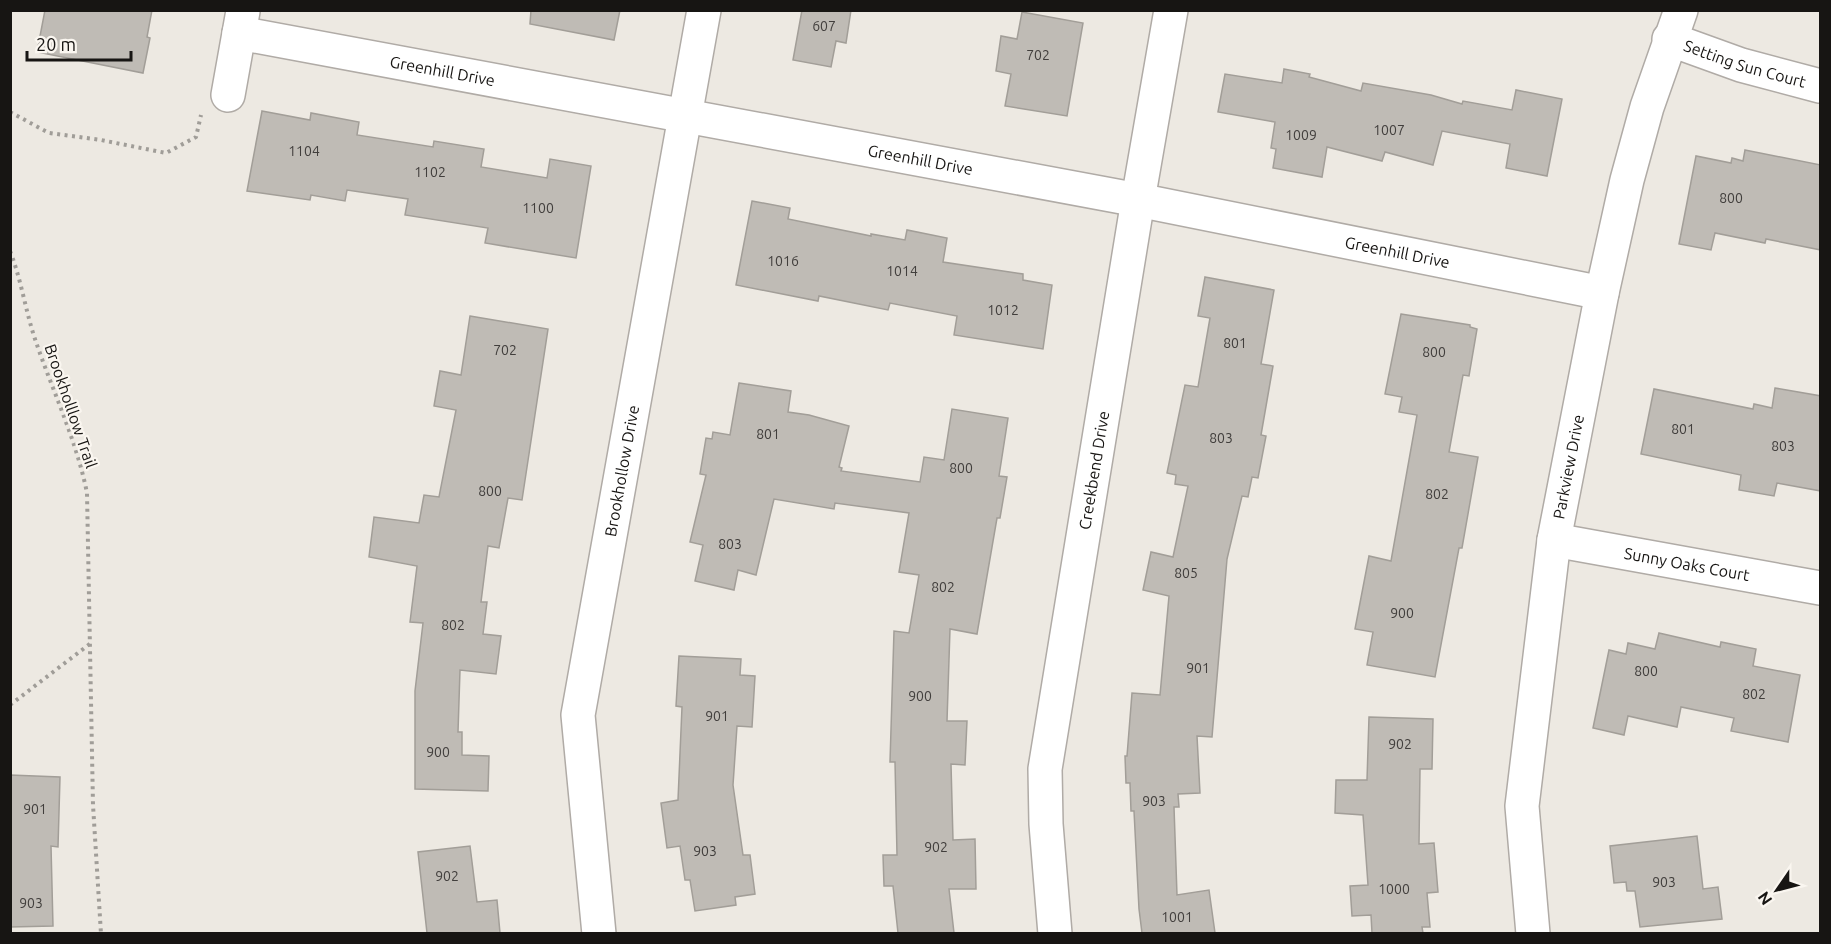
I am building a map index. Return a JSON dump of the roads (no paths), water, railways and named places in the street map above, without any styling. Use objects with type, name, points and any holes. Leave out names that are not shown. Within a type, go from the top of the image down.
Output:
[{"type":"street","name":"Brookhollow Drive","points":[[599,933],[578,715],[704,10]]},
{"type":"street","name":"Creekbend Drive","points":[[1055,933],[1045,770],[1171,10]]},
{"type":"street","name":"Greenhill Drive","points":[[241,22],[685,115],[1138,200],[1602,292]]},
{"type":"street","points":[[228,95],[241,22]]},
{"type":"street","name":"Setting Sun Court","points":[[1675,25],[1741,65],[1821,86]]},
{"type":"street","name":"Parkview Drive","points":[[1533,933],[1522,806],[1554,540],[1602,292],[1633,159],[1647,106],[1675,25]]},
{"type":"street","name":"Sunny Oaks Court","points":[[1554,540],[1821,588]]}]
